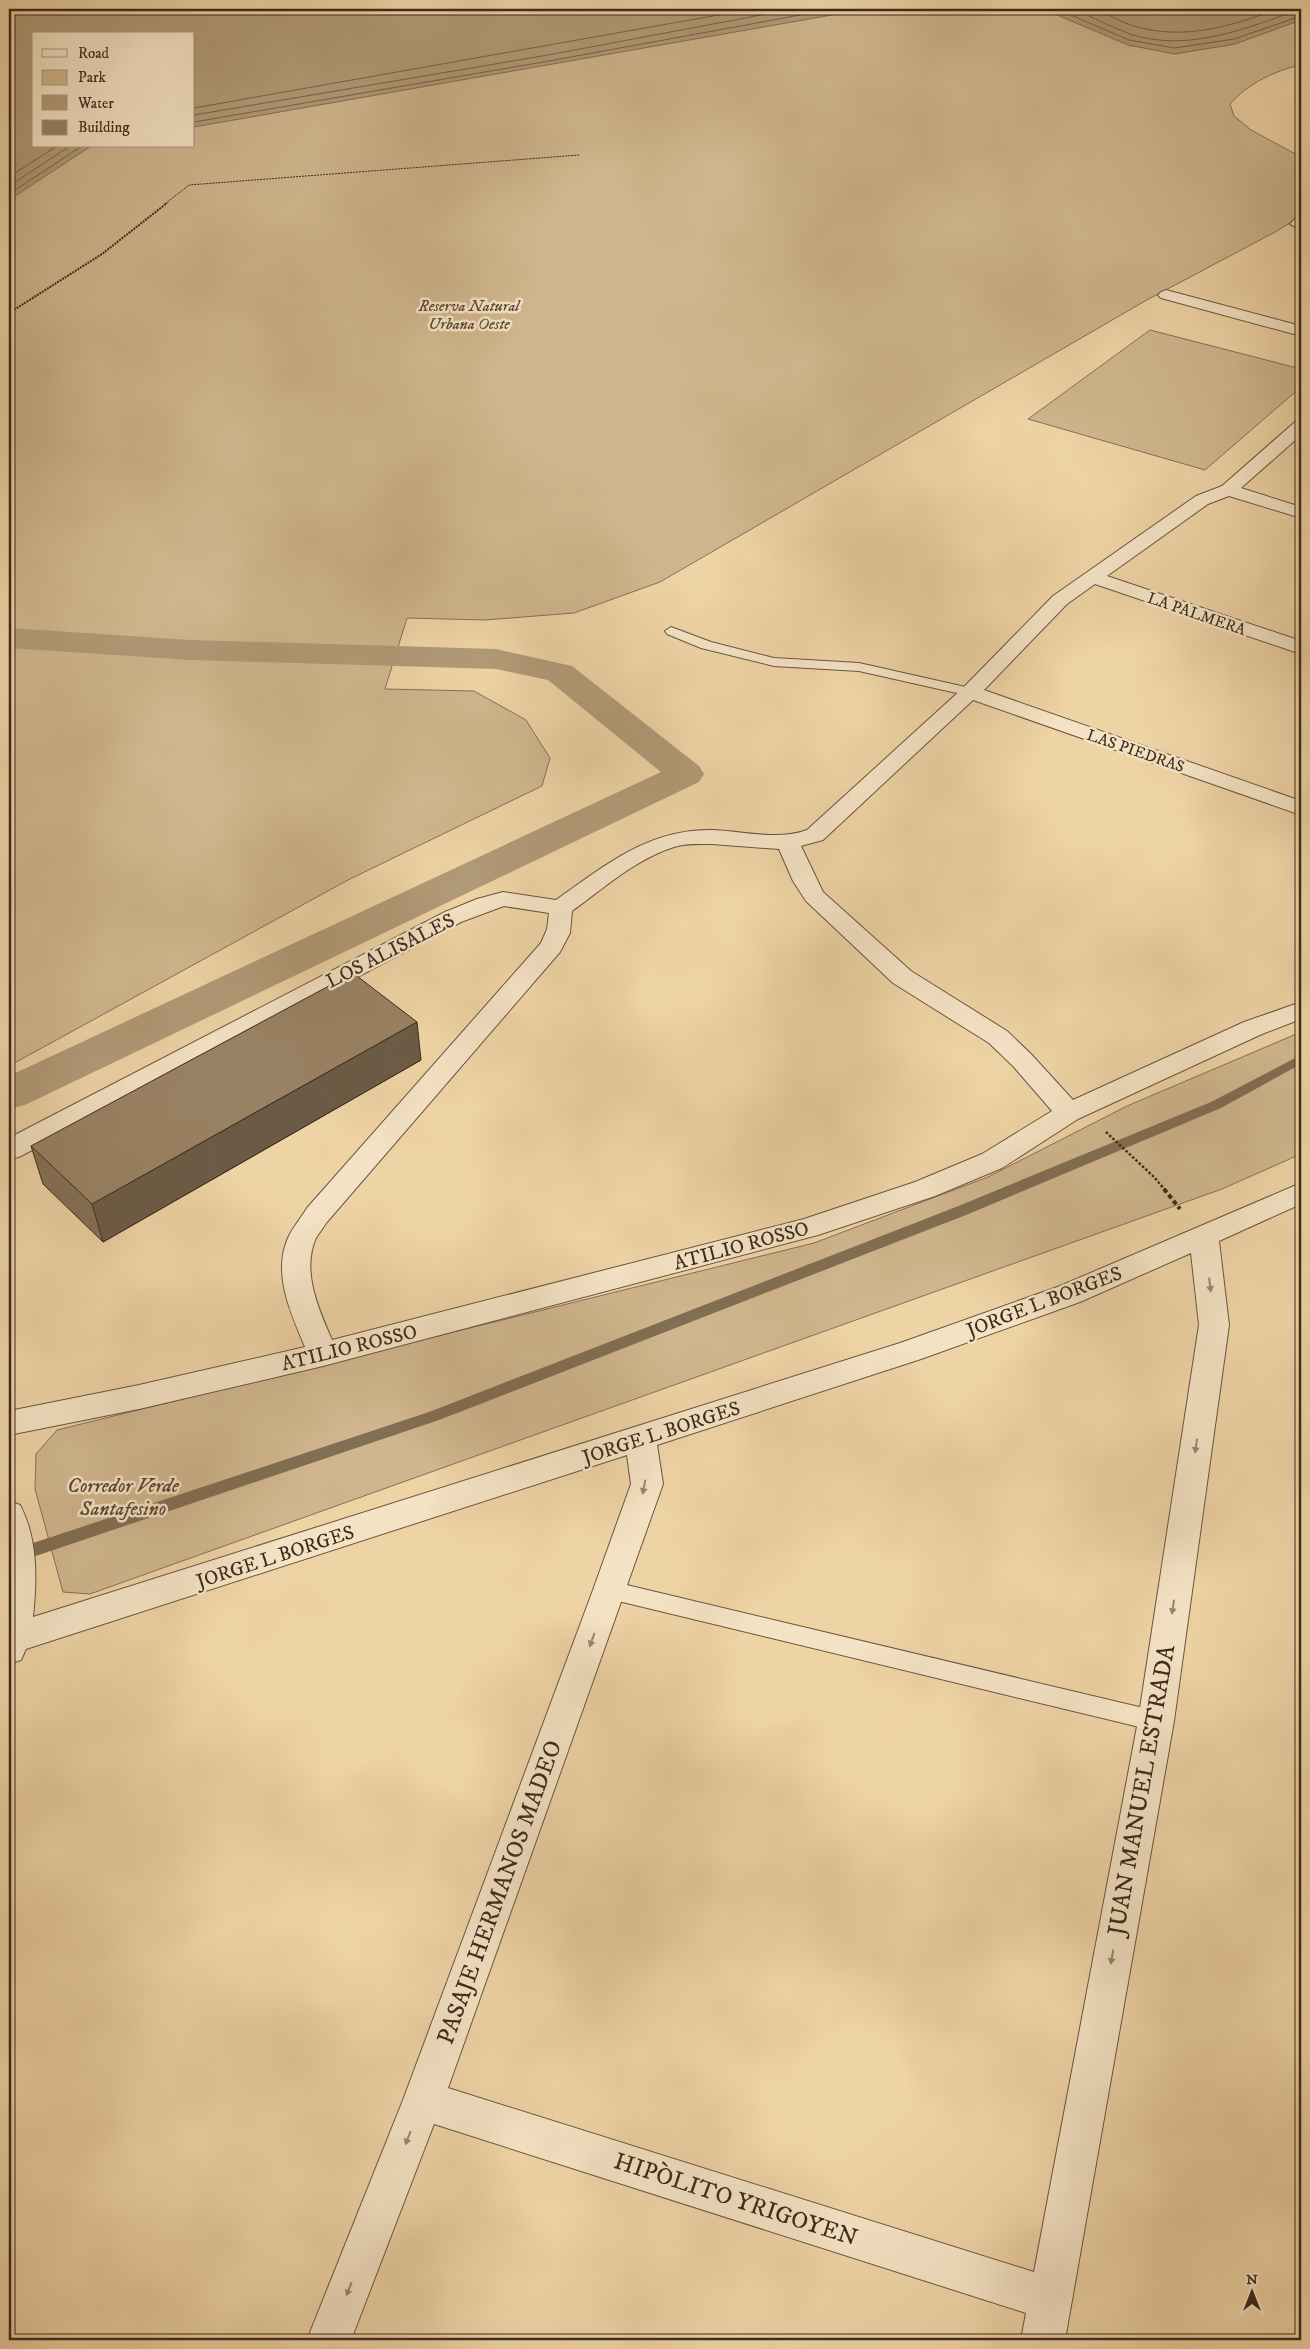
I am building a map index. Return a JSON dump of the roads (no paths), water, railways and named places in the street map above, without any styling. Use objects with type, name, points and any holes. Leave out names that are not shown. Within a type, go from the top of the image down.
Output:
[{"type":"street","points":[[1301,221],[1296,224],[1301,226]]},
{"type":"street","points":[[1166,295],[1301,331]]},
{"type":"street","points":[[323,1354],[302,1300],[296,1271],[301,1240],[317,1215],[550,947],[558,935],[562,920],[560,908],[656,845],[676,839],[712,837],[787,841],[805,839],[814,834],[970,692],[1060,600],[1202,500],[1228,490],[1301,426]]},
{"type":"street","points":[[1228,490],[1301,513]]},
{"type":"street","name":"LA PALMERA","points":[[1092,577],[1301,648]]},
{"type":"street","name":"LAS PIEDRAS","points":[[970,692],[1301,808]]},
{"type":"street","points":[[787,841],[805,882],[814,896],[902,977],[998,1038],[1022,1060],[1069,1113]]},
{"type":"street","name":"LOS ALISALES","points":[[9,1150],[452,917],[484,904],[504,899],[560,908]]},
{"type":"street","name":"ATILIO ROSSO","points":[[9,1423],[139,1397],[323,1354],[808,1228],[871,1208],[925,1189],[992,1161],[1069,1113],[1253,1028],[1301,1010]]},
{"type":"street","name":"JORGE L BORGES","points":[[10,1643],[910,1351],[1070,1294],[1301,1193]]},
{"type":"street","name":"JUAN MANUEL ESTRADA","points":[[1043,2340],[1156,1721],[1214,1325],[1204,1237]]},
{"type":"street","name":"PASAJE HERMANOS MADEO","points":[[329,2340],[423,2100],[647,1484],[640,1439]]},
{"type":"street","points":[[10,1643],[20,1594],[12,1528]]},
{"type":"street","name":"HIPÒLITO YRIGOYEN","points":[[423,2100],[1050,2299]]},
{"type":"lane","points":[[671,631],[706,645],[774,662],[859,667],[970,692]]},
{"type":"lane","points":[[610,1590],[1156,1721]]},
{"type":"water","points":[[9,9],[866,9],[195,127],[195,32],[32,32],[32,148],[88,148],[9,200]]},
{"type":"water","points":[[1043,9],[1301,9],[1301,20],[1235,44],[1175,54],[1128,45]]},
{"type":"waterway","points":[[9,638],[191,650],[496,659],[530,665],[560,673],[686,774],[9,1094]]},
{"type":"waterway","points":[[9,1558],[434,1416],[961,1211],[1216,1105],[1301,1059]]},
{"type":"park label","name":"Reserva Natural Urbana Oeste","points":[[469,314]]},
{"type":"park label","name":"Corredor Verde Santafesino","points":[[123,1496]]}]
